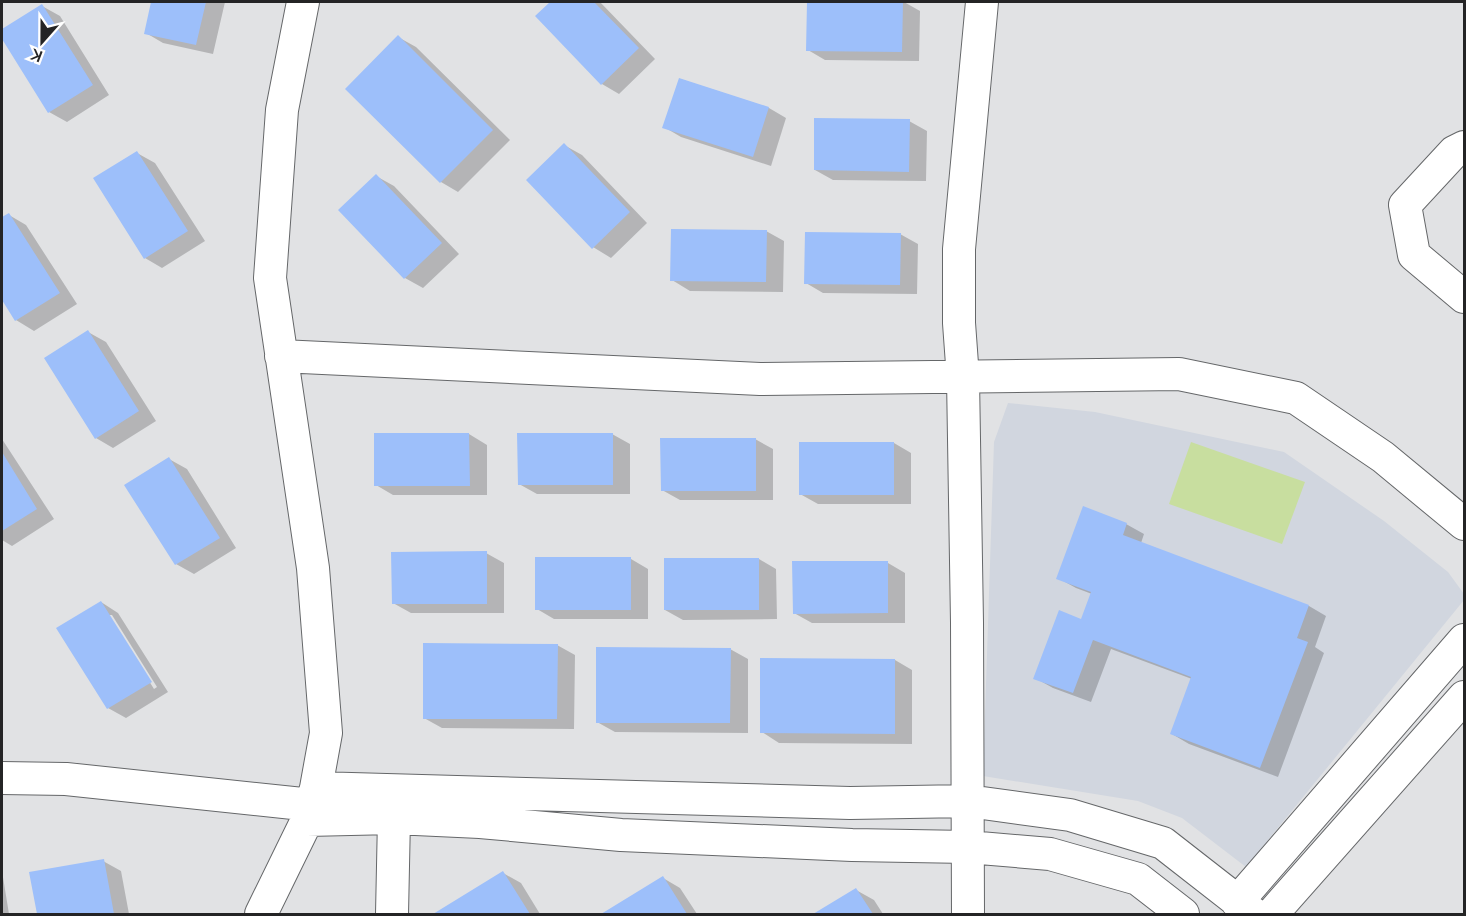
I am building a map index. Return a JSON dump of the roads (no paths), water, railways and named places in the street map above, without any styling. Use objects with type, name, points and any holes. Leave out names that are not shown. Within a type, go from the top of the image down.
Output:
[{"type":"street","points":[[261,915],[311,804],[326,733],[313,568],[270,278],[282,110],[303,2]]},
{"type":"street","points":[[968,915],[963,378],[959,323],[959,249],[982,2]]},
{"type":"street","points":[[1464,147],[1454,152],[1405,206],[1414,255],[1464,297]]},
{"type":"street","points":[[280,356],[760,379],[1179,374],[1296,398],[1383,457],[1464,524]]},
{"type":"street","points":[[311,804],[968,801],[1070,815],[1163,843],[1246,908],[1464,640]]},
{"type":"street","points":[[1272,915],[1464,698]]},
{"type":"street","points":[[2,778],[66,779],[311,804],[394,818],[480,822],[633,836],[852,845],[968,847],[1050,854],[1138,879],[1183,915]]},
{"type":"street","points":[[392,915],[394,818]]}]
